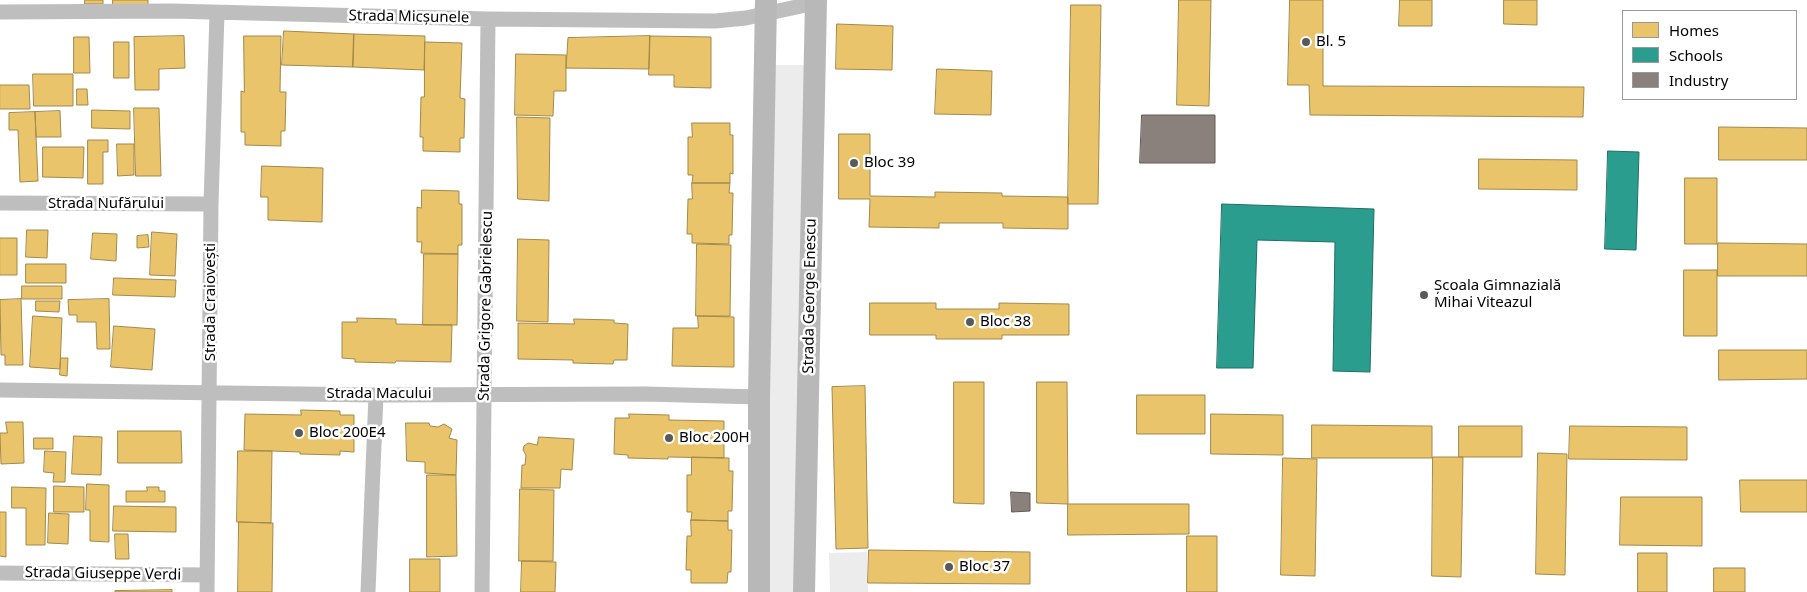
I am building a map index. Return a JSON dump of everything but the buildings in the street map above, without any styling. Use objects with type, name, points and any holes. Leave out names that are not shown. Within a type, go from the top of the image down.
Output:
[{"type":"street","name":"Strada Micșunele","points":[[0,12],[172,6],[217,13],[488,19],[715,21],[746,18],[766,7],[816,2]]},
{"type":"street","name":"Strada George Enescu","points":[[804,592],[816,2]]},
{"type":"street","points":[[759,592],[759,397],[766,7]]},
{"type":"street","name":"Strada Craiovești","points":[[207,592],[211,204],[217,13]]},
{"type":"street","name":"Strada Grigore Gabrielescu","points":[[482,592],[488,19]]},
{"type":"street","name":"Strada Nufărului","points":[[0,203],[211,204]]},
{"type":"street","name":"Strada Macului","points":[[0,390],[376,395],[645,394],[759,397]]},
{"type":"street","points":[[368,592],[376,395]]},
{"type":"street","name":"Strada Giuseppe Verdi","points":[[0,573],[207,575]]},
{"type":"shaded area","points":[[773,65],[807,65],[796,592],[766,592]]},
{"type":"shaded area","points":[[867,552],[868,592],[830,592],[829,553]]},
{"type":"place","name":"Bl. 5","points":[[1306,42]]},
{"type":"place","name":"Bloc 39","points":[[854,163]]},
{"type":"place","name":"Școala Gimnazială Mihai Viteazul","points":[[1424,295]]},
{"type":"place","name":"Bloc 38","points":[[970,322]]},
{"type":"place","name":"Bloc 200E4","points":[[299,433]]},
{"type":"place","name":"Bloc 200H","points":[[669,438]]},
{"type":"place","name":"Bloc 37","points":[[949,567]]}]
